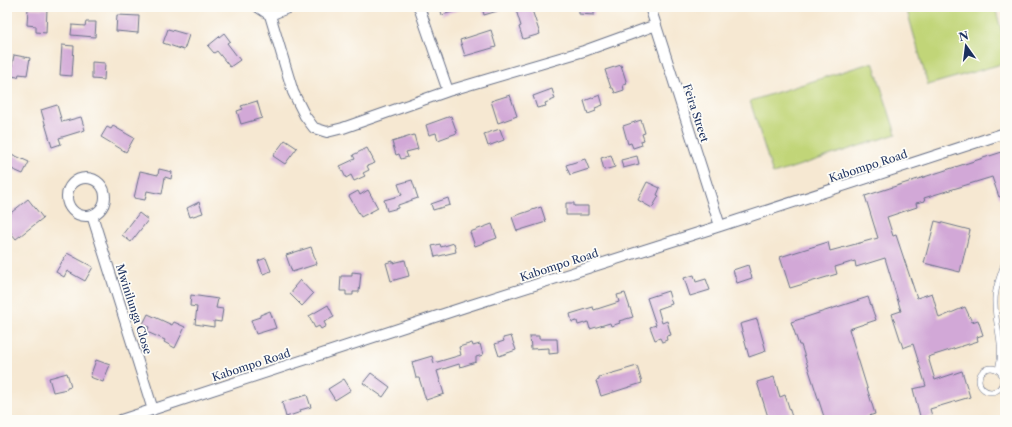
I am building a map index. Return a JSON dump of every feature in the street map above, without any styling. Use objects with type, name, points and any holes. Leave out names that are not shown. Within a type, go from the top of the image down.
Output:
[{"type":"street","points":[[258,7],[270,15],[293,92],[304,116],[314,128],[327,132],[343,128],[448,91],[584,51],[656,25]]},
{"type":"street","points":[[270,15],[290,7]]},
{"type":"street","points":[[418,7],[448,91]]},
{"type":"street","name":"Feira Street","points":[[650,7],[720,226]]},
{"type":"street","name":"Kabompo Road","points":[[121,420],[473,305],[1004,135]]},
{"type":"street","name":"Mwinilunga Close","points":[[92,215],[153,410]]},
{"type":"lane","points":[[998,370],[989,368],[981,372],[978,380],[984,391],[992,393],[1000,389],[1003,381],[1003,376],[998,370],[1001,353],[995,302],[998,284],[1005,261]]},
{"type":"green space","points":[[906,7],[995,7],[1005,44],[1005,63],[928,85]]},
{"type":"green space","points":[[873,62],[896,134],[773,174],[750,101]]},
{"type":"building","points":[[440,7],[462,7],[462,9],[442,15]]},
{"type":"building","points":[[482,7],[504,7],[504,9],[484,15]]},
{"type":"building","points":[[515,7],[531,7],[540,34],[523,39],[519,27],[521,26]]},
{"type":"building","points":[[579,7],[594,7],[594,15],[579,14]]},
{"type":"building","points":[[28,8],[47,9],[46,33],[36,32],[36,26],[27,25]]},
{"type":"building","points":[[117,15],[139,16],[138,33],[116,31]]},
{"type":"building","points":[[86,22],[96,22],[95,37],[71,35],[72,25],[85,26]]},
{"type":"building","points":[[168,29],[189,35],[184,50],[163,43]]},
{"type":"building","points":[[491,30],[496,47],[465,56],[460,40]]},
{"type":"building","points":[[224,33],[230,41],[227,43],[240,60],[230,67],[217,51],[214,53],[208,46]]},
{"type":"building","points":[[62,45],[74,46],[72,76],[60,75]]},
{"type":"building","points":[[14,55],[30,58],[27,75],[19,74],[18,77],[10,76]]},
{"type":"building","points":[[92,62],[105,63],[104,80],[92,79]]},
{"type":"building","points":[[621,65],[627,84],[623,85],[624,90],[615,93],[613,88],[611,88],[605,70]]},
{"type":"building","points":[[552,89],[555,99],[545,103],[546,106],[537,108],[533,96]]},
{"type":"building","points":[[510,95],[517,116],[498,123],[491,101]]},
{"type":"building","points":[[600,95],[603,105],[595,108],[596,111],[588,114],[584,101]]},
{"type":"building","points":[[257,101],[262,118],[241,124],[237,111],[243,109],[241,106]]},
{"type":"building","points":[[57,105],[62,122],[81,117],[85,130],[59,138],[61,144],[52,147],[41,110]]},
{"type":"building","points":[[451,116],[457,133],[438,140],[436,133],[429,135],[426,125]]},
{"type":"building","points":[[641,120],[645,133],[642,134],[644,140],[641,141],[642,145],[633,148],[631,143],[628,144],[623,126]]},
{"type":"building","points":[[113,126],[134,138],[126,152],[101,137],[107,127],[111,129]]},
{"type":"building","points":[[500,129],[504,140],[488,146],[484,134]]},
{"type":"building","points":[[414,135],[418,149],[406,152],[408,157],[401,159],[399,154],[396,155],[392,142]]},
{"type":"building","points":[[285,140],[297,148],[285,164],[273,156]]},
{"type":"building","points":[[367,148],[375,163],[367,166],[369,170],[363,173],[365,176],[354,181],[351,175],[346,178],[340,166],[355,159],[353,155]]},
{"type":"building","points":[[7,152],[29,162],[23,174],[7,167]]},
{"type":"building","points":[[1002,152],[1005,161],[1005,195],[999,197],[992,177],[924,198],[925,201],[916,203],[917,207],[887,217],[893,236],[896,235],[917,298],[932,293],[939,318],[965,307],[972,322],[978,320],[983,335],[977,337],[978,341],[928,357],[935,380],[962,371],[970,397],[930,409],[932,416],[921,420],[913,389],[926,386],[913,344],[903,348],[892,314],[901,311],[885,258],[856,267],[855,261],[835,267],[837,274],[790,288],[780,257],[828,242],[830,251],[878,238],[865,196]]},
{"type":"building","points":[[611,155],[615,167],[604,170],[601,158]]},
{"type":"building","points":[[637,156],[639,164],[623,168],[621,160]]},
{"type":"building","points":[[585,159],[589,169],[570,175],[566,165]]},
{"type":"building","points":[[159,169],[172,172],[171,179],[165,177],[162,194],[147,191],[145,200],[134,198],[140,171],[158,175]]},
{"type":"building","points":[[412,180],[418,198],[398,205],[398,208],[387,211],[384,200],[402,195],[398,184]]},
{"type":"building","points":[[647,182],[660,188],[657,195],[659,196],[652,208],[638,200]]},
{"type":"building","points":[[368,190],[378,208],[361,217],[349,196],[358,191],[360,195]]},
{"type":"building","points":[[448,198],[450,205],[433,210],[431,204]]},
{"type":"building","points":[[28,199],[43,218],[16,239],[7,228],[7,216]]},
{"type":"building","points":[[199,202],[203,213],[190,217],[187,208]]},
{"type":"building","points":[[566,203],[574,203],[574,206],[588,206],[588,215],[566,215]]},
{"type":"building","points":[[541,207],[546,222],[517,231],[512,217]]},
{"type":"building","points":[[139,213],[148,220],[131,242],[122,235]]},
{"type":"building","points":[[935,221],[970,230],[960,272],[924,263]]},
{"type":"building","points":[[492,224],[497,238],[475,246],[470,232]]},
{"type":"building","points":[[454,243],[456,252],[435,257],[432,246],[440,244],[441,247]]},
{"type":"building","points":[[311,247],[317,264],[292,272],[286,255]]},
{"type":"building","points":[[67,253],[93,267],[85,281],[67,271],[64,277],[56,272]]},
{"type":"building","points":[[266,258],[271,271],[263,274],[258,261]]},
{"type":"building","points":[[405,260],[409,276],[391,281],[386,263]]},
{"type":"building","points":[[748,265],[752,278],[737,283],[733,270]]},
{"type":"building","points":[[352,272],[361,273],[359,292],[353,292],[353,295],[346,295],[346,291],[340,291],[341,276],[352,276]]},
{"type":"building","points":[[694,275],[696,282],[706,279],[710,290],[690,296],[684,278]]},
{"type":"building","points":[[300,280],[313,294],[302,306],[290,294]]},
{"type":"building","points":[[668,291],[672,304],[658,309],[662,323],[667,321],[671,335],[666,336],[667,340],[662,342],[660,338],[655,340],[650,327],[656,325],[647,298]]},
{"type":"building","points":[[625,293],[633,317],[619,321],[620,323],[611,326],[610,323],[590,329],[588,322],[578,325],[577,321],[572,322],[570,314],[593,307],[594,310],[619,302],[617,295]]},
{"type":"building","points":[[191,295],[218,299],[216,308],[223,309],[221,322],[214,321],[214,327],[195,324],[197,307],[190,306]]},
{"type":"building","points":[[868,297],[876,320],[849,329],[875,414],[857,420],[825,420],[801,345],[799,345],[791,322]]},
{"type":"building","points":[[328,305],[334,317],[324,322],[326,326],[321,329],[319,326],[315,328],[309,316]]},
{"type":"building","points":[[270,311],[276,328],[256,334],[251,320]]},
{"type":"building","points":[[148,314],[172,325],[174,322],[185,327],[175,348],[164,342],[165,340],[147,332],[149,327],[143,324]]},
{"type":"building","points":[[757,319],[766,351],[749,357],[740,324]]},
{"type":"building","points":[[511,336],[516,350],[499,356],[495,344],[504,341],[503,338]]},
{"type":"building","points":[[530,336],[539,336],[539,339],[557,339],[558,353],[549,354],[549,348],[531,349]]},
{"type":"building","points":[[472,343],[473,346],[480,344],[483,355],[476,357],[476,362],[460,367],[459,364],[437,371],[444,394],[426,400],[419,378],[416,378],[412,362],[432,356],[434,363],[461,355],[459,347]]},
{"type":"building","points":[[96,360],[110,365],[103,382],[90,377]]},
{"type":"building","points":[[637,366],[642,383],[601,396],[596,381],[599,380],[599,377]]},
{"type":"building","points":[[67,373],[71,386],[67,387],[67,389],[53,392],[49,378]]},
{"type":"building","points":[[371,373],[390,387],[383,397],[363,383]]},
{"type":"building","points":[[774,377],[780,397],[785,395],[793,420],[769,420],[757,382]]},
{"type":"building","points":[[344,379],[351,390],[335,400],[328,389]]},
{"type":"building","points":[[307,395],[311,407],[300,410],[301,412],[286,417],[282,402]]}]
